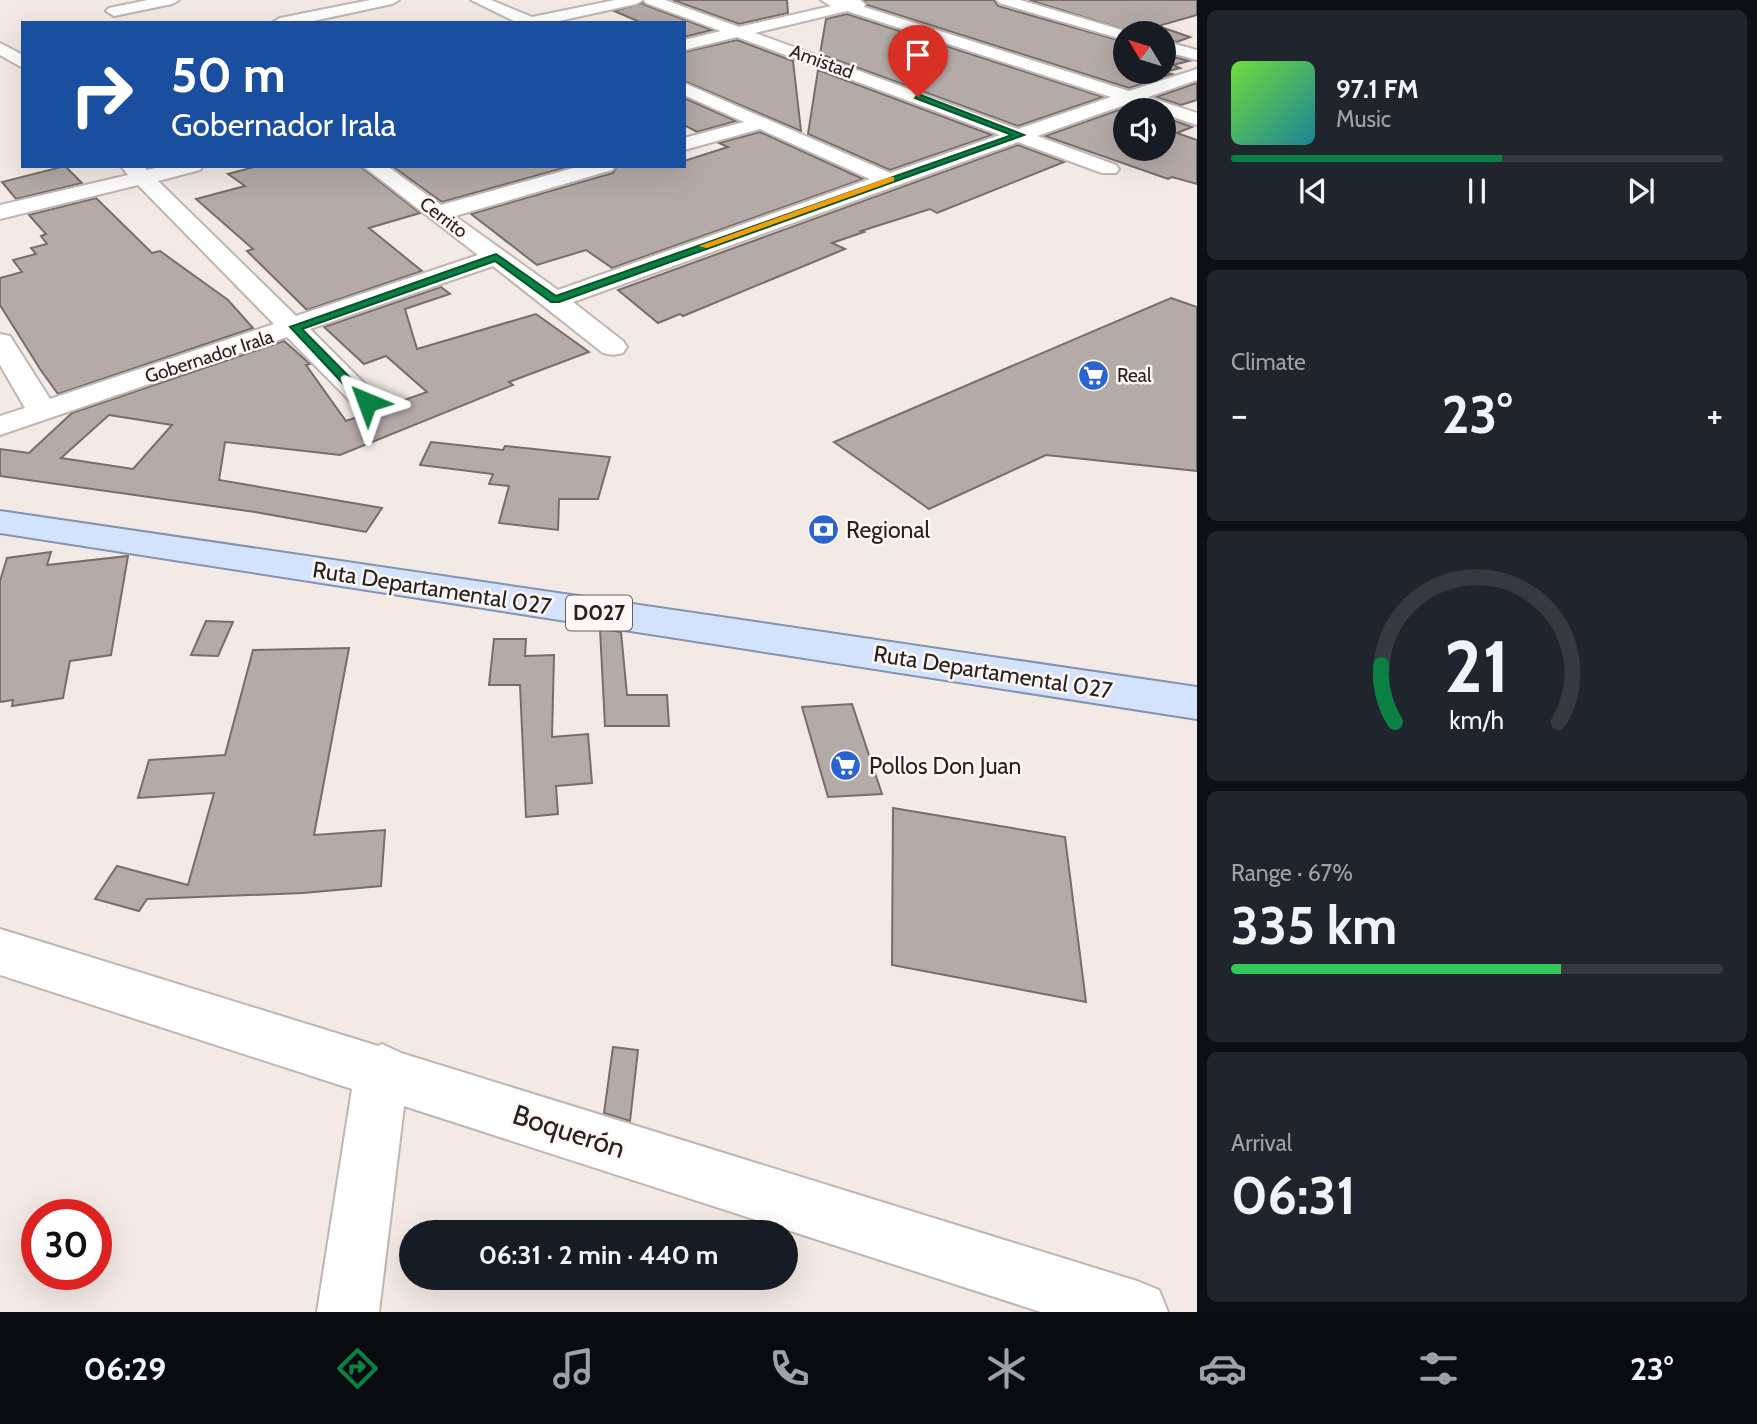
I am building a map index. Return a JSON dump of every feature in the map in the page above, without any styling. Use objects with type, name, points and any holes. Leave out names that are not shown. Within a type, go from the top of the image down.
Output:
[{"type":"main road","name":"Ruta Departamental 027","points":[[0,523],[1197,703]]},
{"type":"street","points":[[134,21],[109,8],[172,0]]},
{"type":"street","points":[[289,21],[392,0]]},
{"type":"street","points":[[478,0],[526,21]]},
{"type":"street","points":[[533,21],[636,0]]},
{"type":"street","name":"Amistad","points":[[651,0],[1109,169]]},
{"type":"street","points":[[828,0],[1131,98],[1197,74]]},
{"type":"street","points":[[686,45],[873,0]]},
{"type":"street","points":[[1004,0],[1113,31]]},
{"type":"street","points":[[331,12],[347,21]]},
{"type":"street","points":[[0,48],[21,62]]},
{"type":"street","points":[[1176,49],[1197,55]]},
{"type":"street","points":[[686,89],[889,180]]},
{"type":"street","points":[[555,300],[889,180],[1113,104]]},
{"type":"street","points":[[1176,112],[1197,119]]},
{"type":"street","points":[[686,143],[761,123]]},
{"type":"street","points":[[0,212],[137,172],[174,168]]},
{"type":"street","name":"Cerrito","points":[[376,168],[555,300],[613,347]]},
{"type":"street","points":[[439,213],[598,168]]},
{"type":"street","points":[[137,172],[295,327],[367,402]]},
{"type":"street","name":"Gobernador Irala","points":[[0,426],[496,257]]},
{"type":"street","points":[[0,342],[42,411]]},
{"type":"street","name":"Boquerón","points":[[0,952],[1137,1312]]},
{"type":"street","points":[[348,1312],[382,1071]]},
{"type":"building","points":[[673,0],[787,0],[788,13],[739,24]]},
{"type":"building","points":[[864,0],[994,0],[998,6],[1113,39],[1113,83],[867,5]]},
{"type":"building","points":[[1029,0],[1197,0],[1197,15],[1176,21],[1113,21],[1113,26]]},
{"type":"building","points":[[643,3],[712,30],[686,36],[686,21],[637,21],[614,11]]},
{"type":"building","points":[[847,14],[1103,97],[1018,126],[820,54],[826,19]]},
{"type":"building","points":[[1176,32],[1190,37],[1177,42]]},
{"type":"building","points":[[737,40],[793,61],[801,131],[686,82],[686,52]]},
{"type":"building","points":[[1176,57],[1189,61],[1176,64]]},
{"type":"building","points":[[818,70],[992,135],[890,170],[808,134]]},
{"type":"building","points":[[1197,83],[1197,100],[1181,105],[1176,103],[1176,98],[1156,97]]},
{"type":"building","points":[[1116,84],[1141,84],[1129,88]]},
{"type":"building","points":[[686,99],[736,121],[697,132],[686,126]]},
{"type":"building","points":[[1113,112],[1113,160],[1045,136]]},
{"type":"building","points":[[1176,121],[1192,127],[1177,133],[1197,140],[1197,184],[1172,177],[1168,179],[1117,161],[1176,161]]},
{"type":"building","points":[[760,132],[863,179],[612,268],[586,250],[537,265],[471,214],[613,173],[616,168],[686,168],[686,160],[728,147],[719,143]]},
{"type":"building","points":[[1018,145],[1064,162],[937,213],[930,209],[861,231],[864,232],[832,243],[845,249],[683,316],[680,314],[658,323],[618,290]]},
{"type":"building","points":[[67,168],[82,183],[16,199],[2,182]]},
{"type":"building","points":[[250,168],[363,168],[420,213],[369,228],[422,271],[307,310],[247,251],[253,249],[196,199],[245,186],[228,174]]},
{"type":"building","points":[[395,168],[563,168],[442,202]]},
{"type":"building","points":[[96,198],[152,253],[160,251],[228,300],[253,328],[58,394],[0,305],[0,278],[22,272],[13,260],[36,254],[31,248],[47,244],[41,236],[46,234],[29,215]]},
{"type":"building","points":[[441,287],[450,294],[405,309],[417,349],[536,314],[589,352],[509,382],[513,385],[340,455],[225,442],[219,480],[382,508],[366,532],[255,512],[0,476],[0,449],[29,453],[72,413],[284,341],[310,364],[306,365],[346,421],[427,392],[386,356],[364,364],[324,327]],"holes":[[[109,415],[172,425],[133,469],[61,458]]]},
{"type":"building","name":"Real","points":[[1171,298],[1197,307],[1197,471],[1046,455],[929,509],[834,442]]},
{"type":"building","points":[[431,442],[503,450],[505,446],[610,457],[598,499],[559,499],[558,530],[499,523],[509,486],[489,484],[493,474],[420,465]]},
{"type":"building","points":[[51,552],[47,565],[128,556],[111,655],[70,661],[63,698],[12,706],[13,700],[0,702],[0,581],[7,558]]},
{"type":"building","points":[[206,621],[233,622],[218,656],[191,655]]},
{"type":"building","points":[[600,629],[621,632],[627,695],[667,695],[669,726],[605,726]]},
{"type":"building","points":[[494,639],[526,639],[525,656],[554,655],[552,737],[588,734],[592,783],[556,786],[558,814],[526,817],[520,685],[489,685]]},
{"type":"building","points":[[349,648],[314,835],[385,830],[381,886],[303,893],[147,899],[139,911],[95,899],[117,866],[188,885],[214,793],[138,798],[149,760],[225,755],[253,650]]},
{"type":"building","name":"Pollos Don Juan","points":[[852,704],[882,794],[828,797],[802,707]]},
{"type":"building","points":[[893,808],[1065,837],[1086,1002],[892,965]]},
{"type":"building","points":[[613,1047],[638,1050],[630,1121],[604,1113]]},
{"type":"slow traffic","points":[[704,246],[890,179]]},
{"type":"place","name":"Real","points":[[1094,375]]},
{"type":"place","name":"Regional","points":[[823,530]]},
{"type":"place","name":"Pollos Don Juan","points":[[846,766]]},
{"type":"route","points":[[367,402],[295,327],[496,257],[555,300],[1020,135],[918,97]]}]
